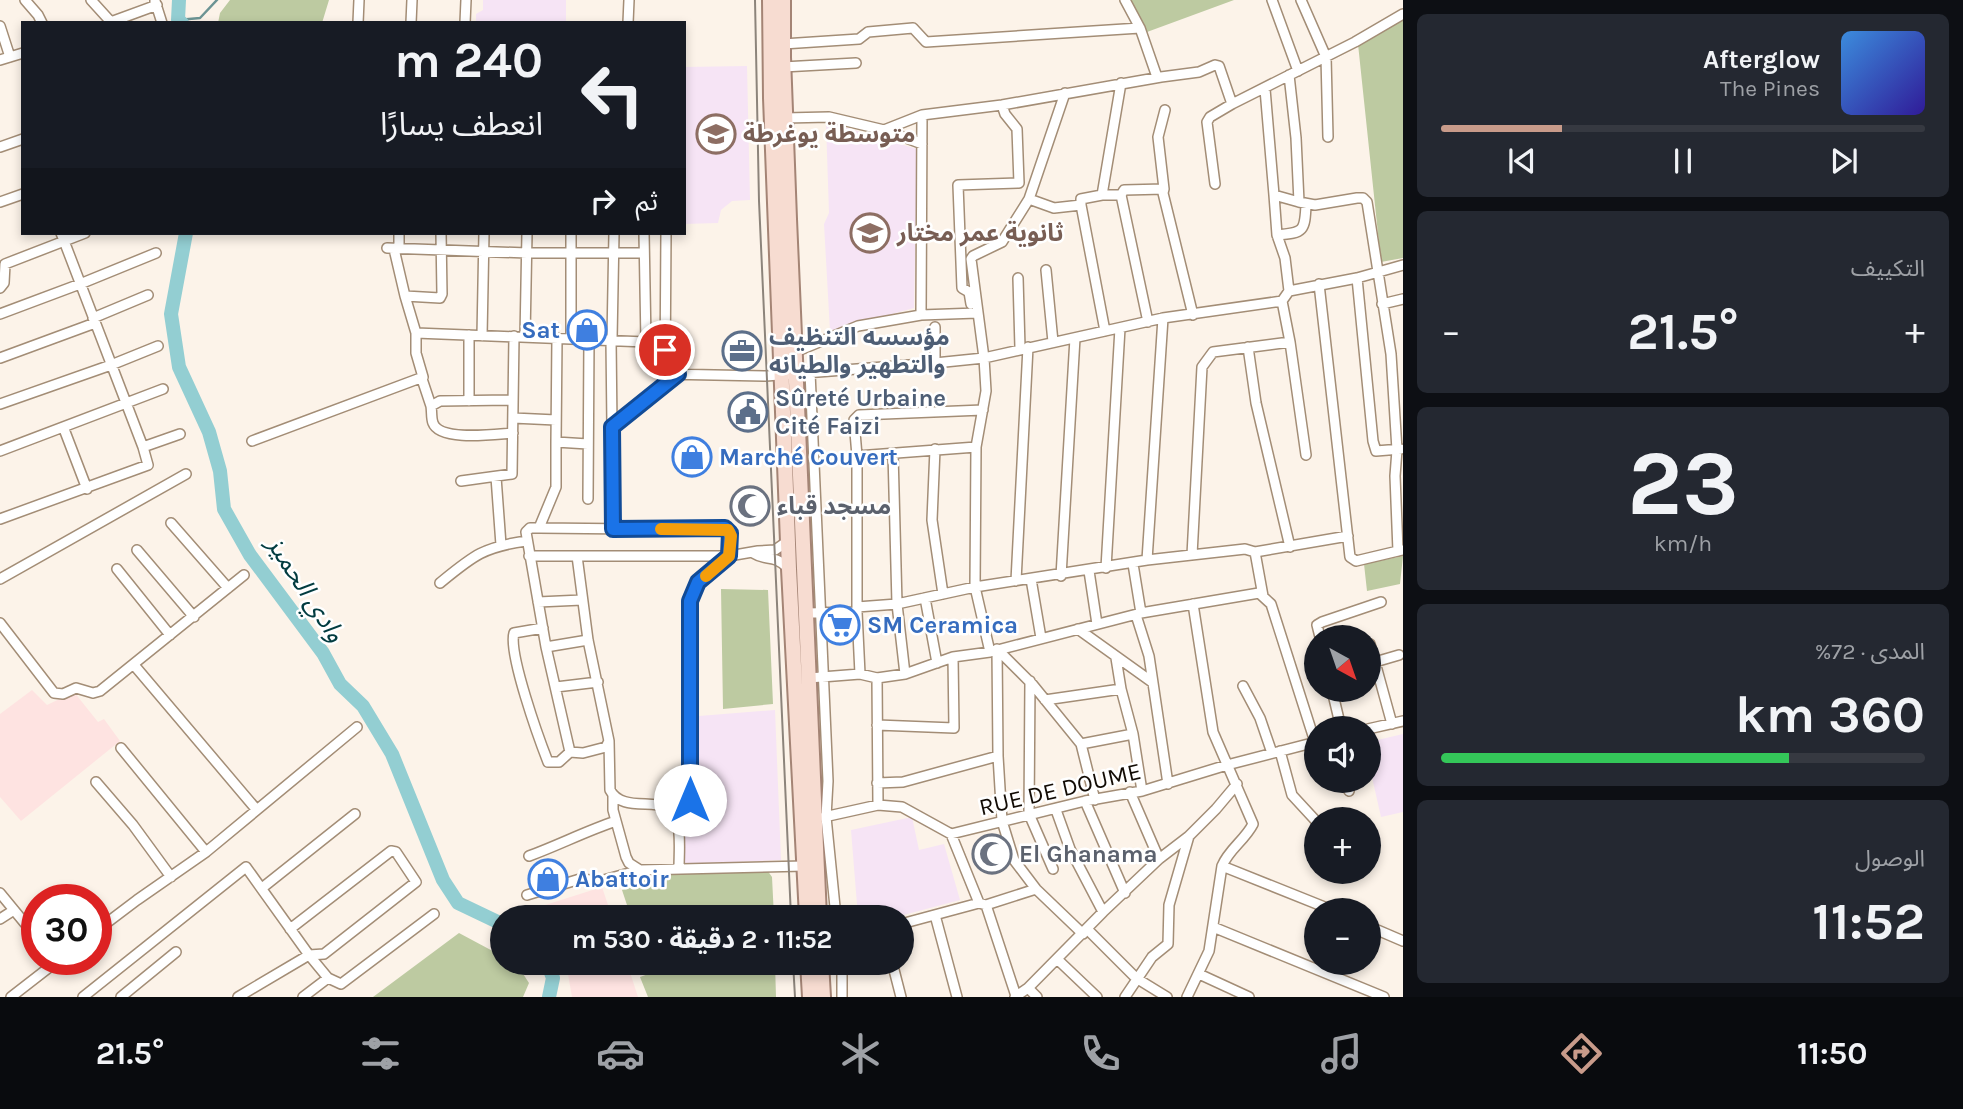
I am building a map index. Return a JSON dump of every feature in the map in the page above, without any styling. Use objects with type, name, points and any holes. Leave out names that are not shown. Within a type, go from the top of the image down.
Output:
[{"type":"main road","points":[[771,0],[771,98],[796,373],[789,569],[813,817],[818,905]]},
{"type":"main road","points":[[783,0],[783,67],[806,613],[817,678],[813,817],[804,866],[806,905]]},
{"type":"main road","points":[[809,975],[810,997]]},
{"type":"main road","points":[[822,975],[823,997]]},
{"type":"street","points":[[25,0],[41,21]]},
{"type":"street","points":[[91,0],[108,21]]},
{"type":"street","points":[[358,21],[359,0]]},
{"type":"street","points":[[411,21],[412,0]]},
{"type":"street","points":[[465,21],[466,0]]},
{"type":"street","points":[[628,21],[629,0]]},
{"type":"street","points":[[1125,0],[1140,28],[1157,77]]},
{"type":"street","points":[[1272,0],[1294,73],[1296,138],[1303,203],[1303,228],[1300,231],[1276,234]]},
{"type":"street","points":[[1301,0],[1326,57],[1328,137]]},
{"type":"street","points":[[111,21],[156,3],[161,21]]},
{"type":"street","points":[[1215,184],[1207,122],[1210,117],[1403,14]]},
{"type":"street","points":[[0,26],[10,57]]},
{"type":"street","points":[[783,44],[859,40],[868,32],[913,28],[926,42],[1140,28]]},
{"type":"street","points":[[0,61],[21,54]]},
{"type":"street","points":[[783,67],[856,63]]},
{"type":"street","points":[[884,130],[922,116],[1199,72],[1215,65],[1219,66],[1232,104]]},
{"type":"street","points":[[1102,195],[1121,83]]},
{"type":"street","points":[[1265,89],[1276,234],[1285,258],[1289,291],[1282,301],[1306,455]]},
{"type":"street","points":[[974,312],[971,259],[1002,242],[1029,199],[1065,93]]},
{"type":"street","points":[[1002,105],[1017,130],[1019,183],[958,185],[962,288],[969,292],[984,358],[986,391],[976,447],[975,587],[994,650],[1002,821],[1014,860],[1036,889],[1136,978],[1167,997]]},
{"type":"street","points":[[1165,110],[1158,137],[1163,193],[1193,315]]},
{"type":"street","points":[[921,315],[922,116]]},
{"type":"street","points":[[785,118],[829,117],[884,130],[922,144]]},
{"type":"street","points":[[0,147],[21,140]]},
{"type":"street","points":[[1148,322],[1121,195],[1124,190],[1164,189]]},
{"type":"street","points":[[0,202],[21,195]]},
{"type":"street","points":[[1105,331],[1081,199],[1121,195]]},
{"type":"street","points":[[1274,195],[1303,203],[1365,199],[1399,390],[1400,449],[1395,476],[1401,550],[1353,560],[1350,556],[1319,285]]},
{"type":"street","points":[[1029,199],[1054,208],[1081,205]]},
{"type":"street","points":[[398,235],[393,249],[416,333],[416,353],[431,406],[433,424],[451,435],[513,433]]},
{"type":"street","points":[[405,296],[440,298],[441,235]]},
{"type":"street","points":[[482,336],[484,235]]},
{"type":"street","points":[[525,337],[527,235]]},
{"type":"street","points":[[570,235],[571,338]]},
{"type":"street","points":[[613,529],[611,340],[614,235]]},
{"type":"street","points":[[416,333],[646,342],[644,235]]},
{"type":"street","points":[[666,235],[665,374],[766,376],[984,358],[1163,318],[1282,301]]},
{"type":"street","points":[[0,288],[4,283],[5,264],[62,237],[144,447],[148,465],[0,519]]},
{"type":"street","points":[[393,249],[571,254],[644,253]]},
{"type":"street","points":[[0,313],[156,253]]},
{"type":"street","points":[[1289,291],[1357,278],[1403,264]]},
{"type":"street","points":[[1046,270],[1053,342]]},
{"type":"street","points":[[1016,581],[1024,348],[1018,278]]},
{"type":"street","points":[[1357,278],[1373,441],[1376,451],[1400,449]]},
{"type":"street","points":[[0,358],[148,295]]},
{"type":"street","points":[[1382,304],[1403,299]]},
{"type":"street","points":[[795,352],[858,326],[921,315],[974,312]]},
{"type":"street","points":[[1147,560],[1163,318]]},
{"type":"street","points":[[935,327],[935,363]]},
{"type":"street","points":[[1106,568],[1120,328]]},
{"type":"street","points":[[469,335],[469,401]]},
{"type":"street","points":[[461,481],[512,474],[514,336]]},
{"type":"street","points":[[538,528],[556,487],[557,338]]},
{"type":"street","points":[[571,338],[611,340]]},
{"type":"street","points":[[1061,576],[1075,338]]},
{"type":"street","points":[[587,499],[589,339]]},
{"type":"street","points":[[1192,555],[1202,367],[1213,352],[1290,342]]},
{"type":"street","points":[[0,404],[158,346]]},
{"type":"street","points":[[1248,347],[1256,403],[1290,547]]},
{"type":"street","points":[[1391,354],[1403,351]]},
{"type":"street","points":[[796,373],[822,613],[817,678],[860,674],[877,678],[905,674],[953,657],[994,650],[1139,614],[1259,593],[1271,604],[1308,716]]},
{"type":"street","points":[[612,427],[678,374]]},
{"type":"street","points":[[252,441],[391,388],[422,379]]},
{"type":"street","points":[[0,452],[163,389]]},
{"type":"street","points":[[431,406],[440,401],[513,400]]},
{"type":"street","points":[[860,674],[857,610],[857,456],[854,420],[859,415],[983,410]]},
{"type":"street","points":[[513,418],[556,420]]},
{"type":"street","points":[[64,429],[87,489]]},
{"type":"street","points":[[144,447],[180,434]]},
{"type":"street","points":[[556,442],[588,443]]},
{"type":"street","points":[[857,456],[976,447]]},
{"type":"street","points":[[935,449],[932,520],[943,594]]},
{"type":"street","points":[[893,453],[897,604],[905,674]]},
{"type":"street","points":[[0,579],[186,474]]},
{"type":"street","points":[[496,477],[501,545]]},
{"type":"street","points":[[171,523],[228,588]]},
{"type":"street","points":[[570,752],[542,628],[525,534],[528,529],[725,528],[731,536],[724,556],[718,567],[698,582],[690,601],[690,800],[687,811],[677,820]]},
{"type":"street","points":[[806,613],[897,604],[975,587],[1061,576],[1147,560],[1245,549],[1255,552],[1348,536]]},
{"type":"street","points":[[440,583],[476,554],[501,545],[526,541]]},
{"type":"street","points":[[773,554],[788,541]]},
{"type":"street","points":[[137,550],[194,617]]},
{"type":"street","points":[[1255,552],[1263,596]]},
{"type":"street","points":[[529,556],[724,556],[753,553],[773,554],[789,569]]},
{"type":"street","points":[[577,556],[588,640],[609,741],[610,790],[616,821],[626,857],[629,863],[640,870]]},
{"type":"street","points":[[1133,564],[1168,784]]},
{"type":"street","points":[[117,569],[170,635]]},
{"type":"street","points":[[1089,571],[1097,624]]},
{"type":"street","points":[[0,623],[50,689],[57,694],[76,688],[93,693],[100,691],[134,665],[244,575]]},
{"type":"street","points":[[1031,579],[1041,638]]},
{"type":"street","points":[[925,598],[937,663]]},
{"type":"street","points":[[538,602],[582,600]]},
{"type":"street","points":[[1317,625],[1381,602]]},
{"type":"street","points":[[1186,997],[1209,951],[1222,866],[1227,855],[1253,824],[1213,732],[1193,604]]},
{"type":"street","points":[[542,628],[514,633],[512,639],[526,698],[548,762],[559,762],[570,752],[583,753],[606,747],[609,741]]},
{"type":"street","points":[[1078,629],[1152,682]]},
{"type":"street","points":[[546,647],[588,640]]},
{"type":"street","points":[[994,650],[1030,681],[1081,744],[1090,801],[1125,893]]},
{"type":"street","points":[[1381,660],[1399,655]]},
{"type":"street","points":[[877,725],[954,728],[953,657]]},
{"type":"street","points":[[1116,658],[1133,734],[1142,791]]},
{"type":"street","points":[[134,665],[256,809]]},
{"type":"street","points":[[877,678],[878,805]]},
{"type":"street","points":[[1030,681],[1029,814],[1053,869]]},
{"type":"street","points":[[556,687],[598,682]]},
{"type":"street","points":[[1381,684],[1392,724]]},
{"type":"street","points":[[1243,685],[1276,752],[1292,795],[1304,808]]},
{"type":"street","points":[[1045,700],[1121,689]]},
{"type":"street","points":[[1381,726],[1403,721]]},
{"type":"street","points":[[112,919],[206,852],[357,727]]},
{"type":"street","points":[[1081,744],[1133,734]]},
{"type":"street","name":"RUE DE DOUME","points":[[813,817],[878,805],[902,807],[951,834],[1029,814],[1142,791],[1304,745]]},
{"type":"street","points":[[121,748],[206,852]]},
{"type":"street","points":[[877,783],[903,782],[998,756]]},
{"type":"street","points":[[96,782],[171,877]]},
{"type":"street","points":[[951,834],[983,904],[1015,996],[1028,988],[1159,859],[1189,836],[1237,784]]},
{"type":"street","points":[[1129,792],[1159,859]]},
{"type":"street","points":[[613,796],[623,802],[666,807],[674,813],[677,820],[679,869]]},
{"type":"street","points":[[1056,810],[1070,849],[1103,912]]},
{"type":"street","points":[[262,888],[355,814]]},
{"type":"street","points":[[813,817],[833,905]]},
{"type":"street","points":[[529,856],[584,831],[616,821]]},
{"type":"street","points":[[1125,997],[1152,957],[1168,943],[1169,905],[1189,836]]},
{"type":"street","points":[[238,997],[309,955],[324,954],[416,882],[396,852],[391,852],[290,929]]},
{"type":"street","points":[[527,895],[580,879],[600,881],[640,870],[804,866]]},
{"type":"street","points":[[1222,866],[1304,899]]},
{"type":"street","points":[[83,997],[246,867],[309,955],[328,978],[341,984],[434,914]]},
{"type":"street","points":[[914,921],[1036,889]]},
{"type":"street","points":[[0,893],[21,919]]},
{"type":"street","points":[[0,919],[14,910]]},
{"type":"street","points":[[935,915],[957,997]]},
{"type":"street","points":[[1213,927],[1384,997]]},
{"type":"street","points":[[1381,932],[1403,941]]},
{"type":"street","points":[[121,997],[177,952]]},
{"type":"street","points":[[1057,959],[1097,997]]},
{"type":"street","points":[[1199,974],[1249,997]]},
{"type":"street","points":[[11,997],[39,975]]},
{"type":"street","points":[[842,975],[842,997]]},
{"type":"street","points":[[895,975],[901,997]]},
{"type":"street","points":[[303,997],[328,978]]},
{"type":"street","points":[[1028,988],[1037,997]]},
{"type":"shaded area","points":[[483,0],[566,0],[566,21],[476,21],[476,14],[483,10]]},
{"type":"shaded area","name":"متوسطة يوغرطة","points":[[747,66],[750,200],[732,201],[721,210],[718,223],[686,224],[686,67]]},
{"type":"shaded area","name":"ثانوية عمر مختار","points":[[826,124],[834,124],[917,149],[914,308],[830,331],[824,224],[829,213]]},
{"type":"shaded area","points":[[32,690],[47,705],[74,692],[98,722],[104,719],[120,741],[21,821],[0,797],[0,714]]},
{"type":"shaded area","points":[[775,710],[781,860],[685,864],[685,827],[698,811],[699,716]]},
{"type":"shaded area","points":[[1403,734],[1403,812],[1381,817],[1381,807],[1379,807],[1376,793],[1381,793],[1381,739]]},
{"type":"shaded area","points":[[912,817],[919,850],[944,844],[960,900],[914,912],[914,905],[857,905],[851,830]]},
{"type":"shaded area","points":[[602,887],[608,905],[545,905]]},
{"type":"shaded area","points":[[568,975],[631,975],[638,997],[572,997]]},
{"type":"green space","points":[[230,0],[329,0],[323,21],[218,21],[220,13]]},
{"type":"green space","points":[[1129,0],[1234,0],[1147,32]]},
{"type":"green space","points":[[1403,17],[1403,258],[1381,262],[1358,44]]},
{"type":"green space","points":[[1403,556],[1400,584],[1367,591],[1364,564]]},
{"type":"green space","points":[[721,589],[768,590],[773,704],[723,709]]},
{"type":"green space","points":[[767,870],[772,877],[773,905],[627,905],[622,890],[650,875]]},
{"type":"green space","points":[[459,933],[490,950],[490,975],[524,975],[529,983],[523,997],[373,997]]},
{"type":"green space","points":[[775,975],[776,997],[648,997],[640,977]]},
{"type":"waterway","name":"وادي الحميز","points":[[179,0],[179,21]]},
{"type":"waterway","points":[[178,20],[200,18],[217,0]]},
{"type":"waterway","name":"وادي الحميز","points":[[186,235],[171,314],[179,367],[209,432],[220,471],[224,509],[250,555],[323,653],[340,684],[363,706],[392,754],[443,880],[458,903],[490,918]]},
{"type":"waterway","name":"وادي الحميز","points":[[549,997],[552,975]]},
{"type":"tram line","points":[[755,0],[759,201],[790,905]]},
{"type":"tram line","points":[[794,975],[795,997]]},
{"type":"slow traffic","points":[[661,529],[728,530],[731,536],[729,556],[706,576]]},
{"type":"place","name":"متوسطة يوغرطة","points":[[716,134]]},
{"type":"place","name":"ثانوية عمر مختار","points":[[870,233]]},
{"type":"place","name":"Sat","points":[[587,330]]},
{"type":"place","name":"مؤسسه التنظيف والتطهير والطيانه","points":[[742,351]]},
{"type":"place","name":"Sûreté Urbaine Cité Faizi","points":[[748,412]]},
{"type":"place","name":"Marché Couvert","points":[[692,457]]},
{"type":"place","name":"مسجد قباء","points":[[750,506]]},
{"type":"place","name":"SM Ceramica","points":[[840,625]]},
{"type":"place","name":"El Ghanama","points":[[992,854]]},
{"type":"place","name":"Abattoir","points":[[548,879]]},
{"type":"route","points":[[665,350],[665,374],[678,374],[612,427],[613,529],[725,528],[731,536],[729,556],[698,582],[690,601],[690,800]]}]
